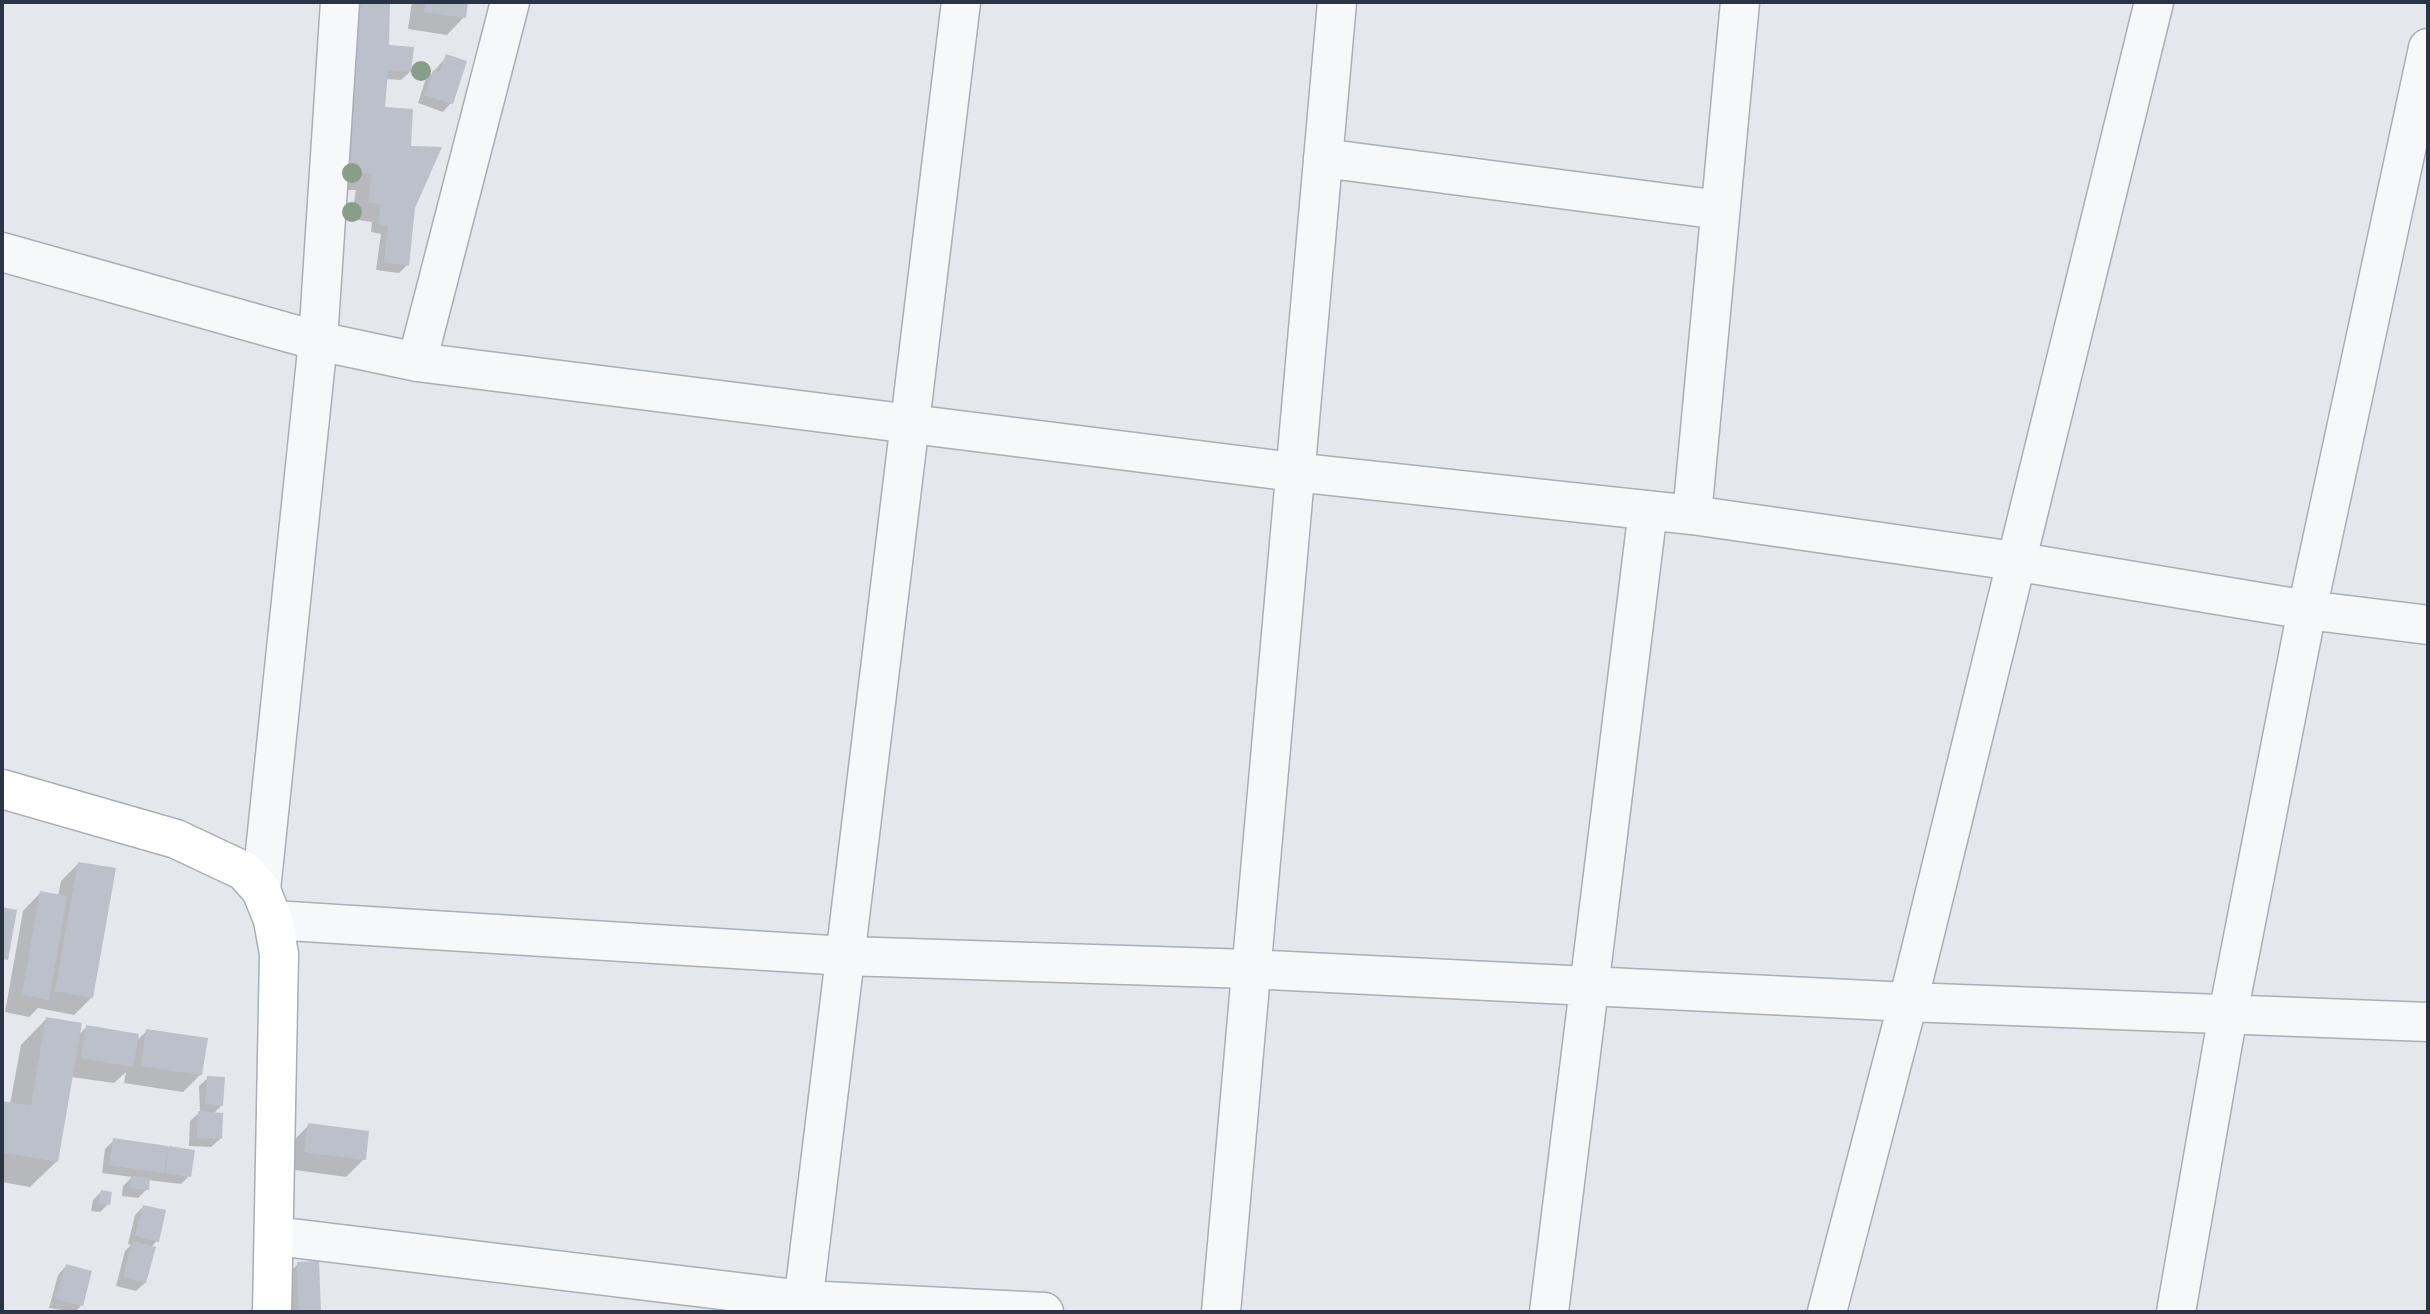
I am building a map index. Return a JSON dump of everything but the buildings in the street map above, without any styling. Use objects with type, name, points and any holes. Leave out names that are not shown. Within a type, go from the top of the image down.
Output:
[{"type":"street","points":[[272,1312],[279,954],[267,905],[318,341],[340,2]]},
{"type":"street","points":[[417,362],[510,2]]},
{"type":"street","points":[[803,1306],[961,2]]},
{"type":"street","points":[[1221,1312],[1249,969],[1337,2]]},
{"type":"street","points":[[1692,515],[1740,2]]},
{"type":"street","points":[[1827,1312],[1908,1002],[2014,561],[2154,2]]},
{"type":"street","points":[[2176,1312],[2228,1014],[2308,610],[2428,48]]},
{"type":"street","points":[[1322,158],[1720,210]]},
{"type":"street","points":[[2,252],[318,341],[417,362],[1294,472],[1692,515],[2014,561],[2308,610],[2428,625]]},
{"type":"street","points":[[1549,1312],[1648,510]]},
{"type":"street","points":[[2,789],[176,839],[244,871],[267,905]]},
{"type":"street","points":[[267,905],[846,956],[1249,969],[1908,1002],[2428,1022]]},
{"type":"street","points":[[275,1236],[803,1306],[1044,1312]]}]
